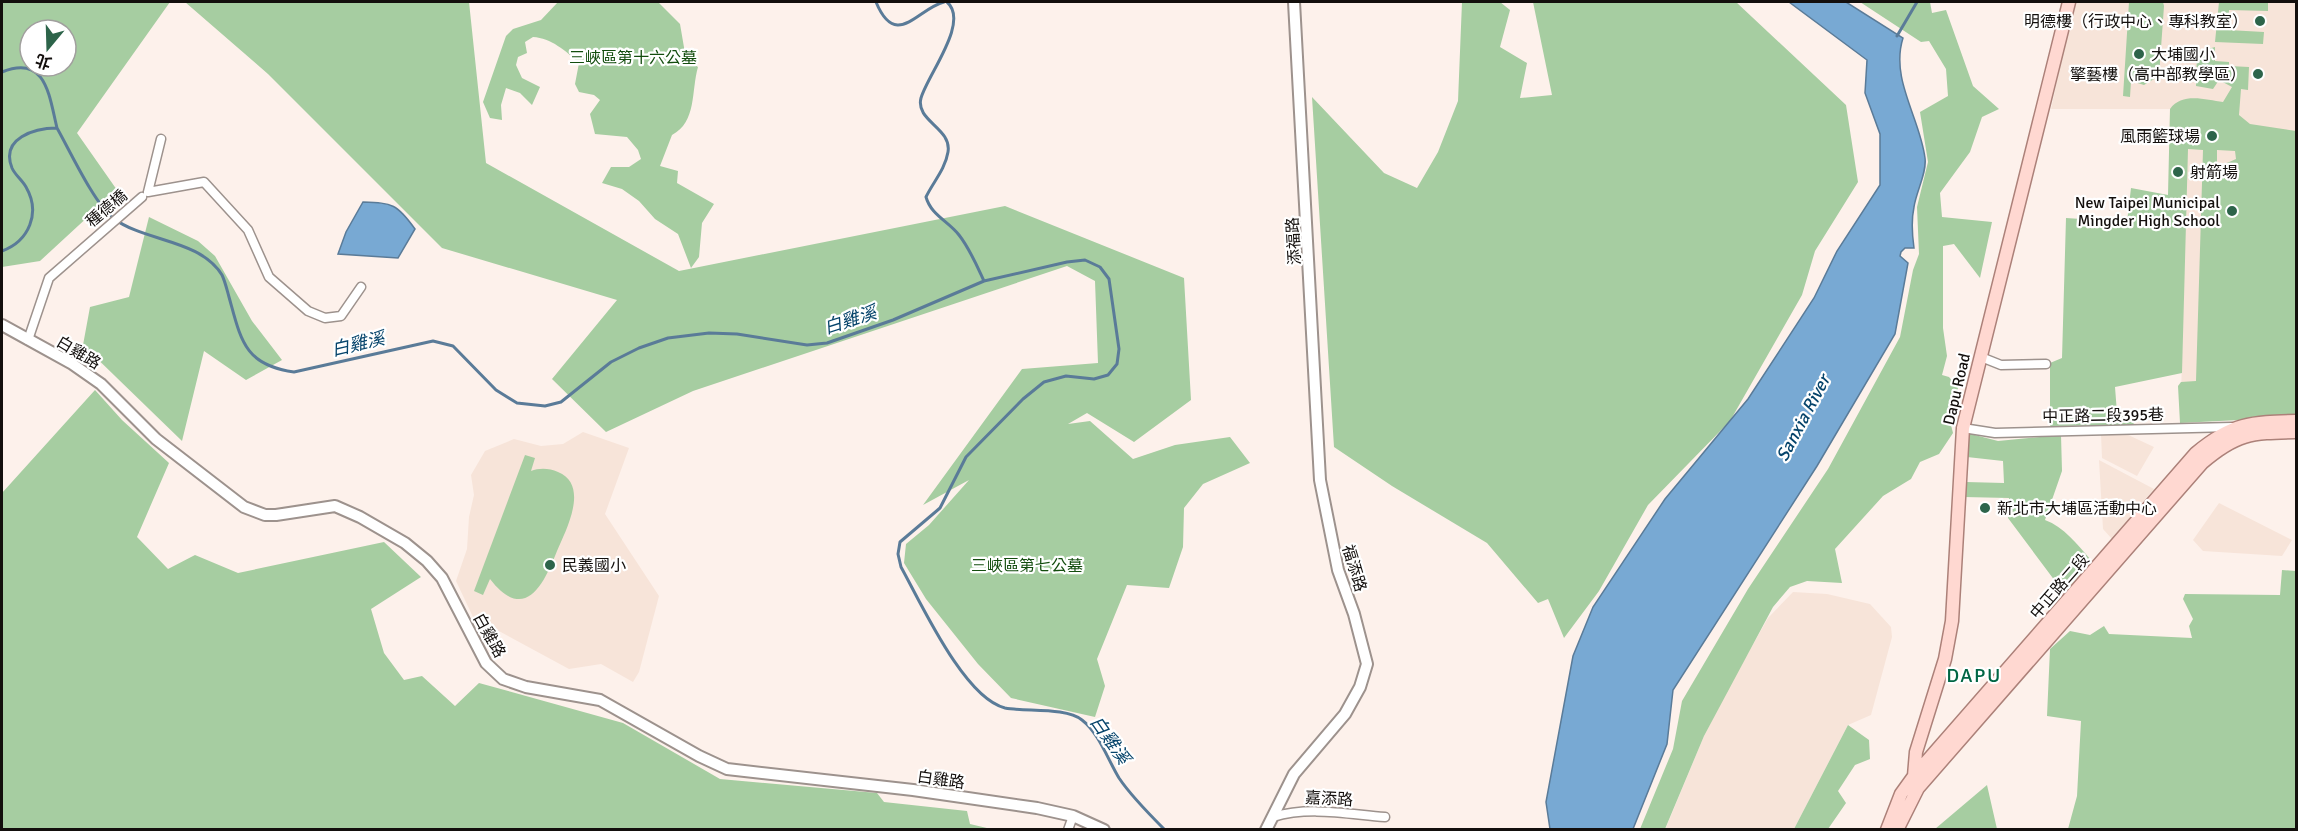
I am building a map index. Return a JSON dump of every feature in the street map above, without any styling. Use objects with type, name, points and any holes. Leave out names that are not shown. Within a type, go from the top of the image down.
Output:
[{"type":"main road","name":"Dapu Road","points":[[1918,788],[1914,776],[1916,752],[1945,659],[1952,621],[1963,428],[2069,2]]},
{"type":"main road","name":"中正路二段","points":[[1887,830],[1901,794],[1914,776],[2196,453],[2262,422],[2296,421]]},
{"type":"main road","name":"中正路二段","points":[[1897,830],[1918,788],[2202,463],[2235,433],[2296,432]]},
{"type":"street","name":"添福路","points":[[1294,2],[1320,480]]},
{"type":"street","points":[[161,139],[148,192],[204,182],[248,230],[269,277],[308,311],[325,318],[341,316],[361,287]]},
{"type":"street","name":"種德橋","points":[[28,340],[49,278],[141,197]]},
{"type":"street","name":"白雞路","points":[[2,325],[102,384],[156,439],[244,507],[265,515],[276,515],[335,506],[360,517],[405,543],[427,561],[441,578],[486,663],[503,679],[526,687],[600,700],[699,756],[727,769],[913,790],[1073,816],[1104,830]]},
{"type":"street","points":[[1981,357],[2001,365],[2046,364]]},
{"type":"street","name":"中正路二段395巷","points":[[1963,428],[1995,433],[2235,433]]},
{"type":"street","name":"福添路","points":[[1273,817],[1294,774],[1345,714],[1360,687],[1367,664],[1354,614],[1338,570],[1320,480]]},
{"type":"street","name":"嘉添路","points":[[1273,817],[1288,812],[1315,811],[1384,817]]},
{"type":"street","points":[[1068,830],[1073,816]]},
{"type":"street","points":[[1266,830],[1273,817]]},
{"type":"shaded area","name":"New Taipei Municipal Mingder High School","points":[[2074,2],[2296,2],[2296,400],[2181,398],[2185,232],[2168,227],[2170,109],[2051,109]]},
{"type":"shaded area","name":"民義國小","points":[[583,432],[629,448],[605,514],[659,596],[639,672],[633,682],[601,664],[569,669],[473,617],[456,581],[467,549],[469,517],[474,495],[471,475],[485,451],[514,439],[541,446],[563,444]]},
{"type":"shaded area","points":[[2124,433],[2154,447],[2137,476],[2102,458],[2101,434]]},
{"type":"shaded area","points":[[2099,460],[2154,489],[2112,539],[2103,529]]},
{"type":"shaded area","points":[[2219,503],[2292,540],[2282,556],[2203,551],[2193,540]]},
{"type":"shaded area","points":[[1793,592],[1827,594],[1870,604],[1891,627],[1892,637],[1871,715],[1848,725],[1794,829],[1665,830],[1704,736],[1730,685],[1768,618]]},
{"type":"green space","points":[[2,2],[170,2],[77,133],[117,190],[40,261],[2,267]]},
{"type":"green space","name":"三峽區第七公墓","points":[[185,2],[469,2],[486,163],[679,271],[1005,206],[1184,278],[1191,400],[1134,442],[1087,413],[1068,424],[1090,421],[1133,459],[1175,445],[1230,437],[1250,463],[1203,484],[1184,508],[1183,547],[1169,588],[1127,585],[1097,659],[1105,686],[1095,717],[1011,698],[978,664],[926,599],[904,563],[906,544],[929,525],[969,480],[923,505],[1022,369],[1098,363],[1095,281],[1067,266],[693,391],[606,432],[552,379],[617,300],[442,248],[268,74]]},
{"type":"green space","name":"三峽區第十六公墓","points":[[558,2],[658,2],[680,24],[686,59],[698,67],[692,105],[686,122],[672,135],[660,166],[678,171],[677,183],[714,204],[702,223],[699,257],[691,268],[678,234],[655,219],[639,201],[622,189],[602,183],[611,167],[629,167],[641,159],[638,150],[627,137],[595,134],[590,114],[600,100],[594,95],[579,92],[575,84],[579,63],[563,50],[540,38],[533,37],[525,42],[527,53],[518,57],[516,65],[522,78],[540,87],[532,105],[520,93],[506,88],[501,105],[502,120],[490,118],[483,102],[506,36],[513,29],[541,20]]},
{"type":"green space","points":[[1462,2],[1500,2],[1510,10],[1500,47],[1527,63],[1520,98],[1552,95],[1533,2],[1736,2],[1846,105],[1858,182],[1815,251],[1802,295],[1730,421],[1648,505],[1599,591],[1564,638],[1548,599],[1538,603],[1487,543],[1392,486],[1334,447],[1312,97],[1384,173],[1417,188],[1438,152],[1458,101]]},
{"type":"green space","points":[[1860,2],[1930,2],[1932,13],[1946,10],[1973,86],[1999,109],[1982,117],[1970,152],[1940,193],[1942,217],[1992,222],[1980,278],[1954,244],[1943,246],[1943,328],[1947,356],[1942,375],[1949,377],[1958,388],[1950,421],[1953,433],[1939,454],[1920,462],[1911,479],[1883,496],[1835,549],[1842,583],[1807,581],[1790,587],[1773,607],[1704,736],[1665,829],[1640,829],[1673,749],[1682,701],[1748,589],[1828,469],[1900,337],[1913,270],[1919,254],[1917,207],[1928,162],[1920,112],[1948,96],[1946,69],[1929,41],[1921,42]]},
{"type":"green space","points":[[2129,2],[2163,2],[2164,6],[2159,76],[2144,85],[2131,81],[2130,97],[2123,96]]},
{"type":"green space","points":[[2219,2],[2268,2],[2268,11],[2229,10],[2228,30],[2264,32],[2263,44],[2215,42]]},
{"type":"green space","points":[[2215,47],[2215,61],[2229,62],[2229,66],[2249,67],[2248,90],[2241,89],[2239,115],[2250,124],[2296,131],[2296,417],[2180,423],[2178,386],[2181,382],[2196,381],[2203,150],[2188,149],[2182,373],[2115,387],[2117,413],[2136,425],[2050,426],[2050,363],[2062,358],[2066,218],[2127,222],[2131,188],[2168,195],[2170,109],[2181,100],[2188,99],[2223,102],[2232,87],[2219,80],[2213,89],[2196,86],[2197,52]],"holes":[[[2217,150],[2235,151],[2236,159],[2227,163],[2217,175]]]},
{"type":"green space","points":[[149,217],[198,241],[215,256],[252,321],[282,360],[246,380],[204,351],[182,441],[83,345],[90,307],[129,297]]},
{"type":"green space","points":[[95,390],[122,420],[169,463],[137,537],[168,569],[195,555],[238,573],[384,542],[421,577],[371,609],[384,653],[404,680],[422,676],[455,706],[479,683],[623,723],[720,779],[877,793],[884,802],[967,811],[970,824],[991,829],[2,829],[2,493]]},
{"type":"green space","points":[[1967,433],[1998,441],[2061,435],[2062,471],[2045,520],[2064,532],[2091,560],[2064,593],[2008,518],[2009,498],[1964,497],[1966,482],[2004,483],[2003,461],[1967,457]]},
{"type":"green space","points":[[525,455],[535,458],[531,471],[551,470],[568,478],[573,487],[574,497],[570,520],[546,576],[532,594],[523,599],[513,598],[502,592],[490,579],[483,595],[474,591]]},
{"type":"green space","points":[[2282,570],[2296,571],[2296,829],[2068,829],[2077,796],[2081,721],[2047,716],[2050,649],[2070,631],[2090,635],[2104,626],[2109,634],[2192,638],[2189,626],[2193,619],[2183,599],[2185,594],[2280,595]]},
{"type":"green space","points":[[1848,725],[1869,740],[1870,759],[1855,765],[1838,791],[1846,803],[1828,829],[1794,829]]},
{"type":"green space","points":[[1987,785],[1997,829],[1935,829]]},
{"type":"water","name":"Sanxia River","points":[[1789,2],[1846,2],[1903,38],[1900,68],[1922,143],[1925,164],[1913,212],[1914,248],[1905,248],[1900,256],[1908,263],[1895,334],[1817,466],[1673,690],[1667,744],[1633,829],[1550,829],[1546,802],[1573,656],[1593,607],[1665,499],[1748,399],[1814,298],[1837,251],[1880,185],[1880,134],[1865,93],[1867,60]]},
{"type":"water","points":[[363,202],[394,206],[404,214],[415,229],[398,258],[338,254],[346,232]]},
{"type":"waterway","points":[[876,2],[884,16],[891,23],[899,25],[907,23],[944,2]]},
{"type":"waterway","points":[[947,2],[953,11],[954,22],[951,35],[925,88],[921,106],[923,113],[945,137],[948,152],[942,170],[926,197],[932,209],[963,240],[984,281]]},
{"type":"waterway","points":[[1897,36],[1917,2]]},
{"type":"waterway","points":[[2,72],[17,68],[37,73],[48,91],[57,128]]},
{"type":"waterway","name":"白雞溪","points":[[2,251],[19,240],[30,225],[32,216],[30,197],[26,187],[12,168],[11,149],[15,142],[30,133],[57,128],[90,189],[113,218],[140,232],[186,247],[212,263],[223,277],[237,326],[247,348],[264,363],[277,369],[294,372],[433,341],[453,346],[496,390],[517,403],[545,406],[561,402],[611,362],[639,348],[668,338],[709,333],[737,334],[807,345],[827,343],[893,320],[984,281],[1067,262],[1085,260],[1100,267],[1109,279],[1119,349],[1117,364],[1108,375],[1094,379],[1066,376],[1044,382],[1023,399],[966,457],[940,508],[900,542],[898,554],[901,567],[932,625],[974,687],[990,701],[1005,708],[1066,713],[1082,720],[1098,739],[1124,785],[1165,830]]},
{"type":"place","name":"明德樓（行政中心、專科教室）","points":[[2260,21]]},
{"type":"place","name":"大埔國小","points":[[2139,54]]},
{"type":"place","name":"擎藝樓（高中部教學區）","points":[[2258,74]]},
{"type":"place","name":"風雨籃球場","points":[[2212,136]]},
{"type":"place","name":"射箭場","points":[[2178,172]]},
{"type":"place","name":"New Taipei Municipal Mingder High School","points":[[2232,211]]},
{"type":"place","name":"新北市大埔區活動中心","points":[[1985,508]]},
{"type":"place","name":"民義國小","points":[[550,565]]},
{"type":"district","name":"DAPU","points":[[1974,675]]}]
